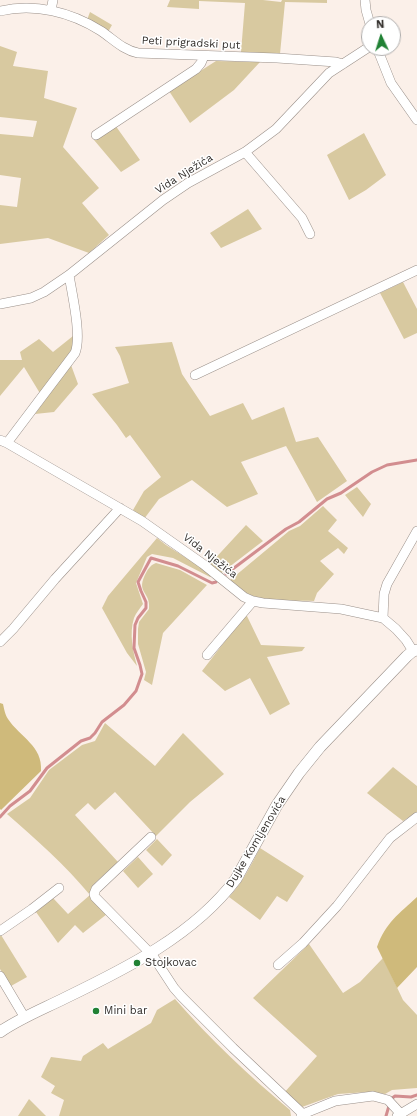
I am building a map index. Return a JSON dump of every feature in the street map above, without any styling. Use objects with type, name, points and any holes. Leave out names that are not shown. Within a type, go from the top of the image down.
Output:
[{"type":"street","points":[[51,10],[53,0]]},
{"type":"street","points":[[365,0],[368,16]]},
{"type":"street","name":"Peti prigradski put","points":[[0,11],[36,9],[51,10],[88,23],[131,51],[204,56],[277,58],[336,62],[343,64]]},
{"type":"street","name":"Vida Nježića","points":[[0,304],[31,298],[44,292],[163,200],[188,183],[245,152],[276,129],[330,72],[361,52]]},
{"type":"street","points":[[96,135],[196,69],[204,56]]},
{"type":"street","points":[[380,56],[390,84],[417,120]]},
{"type":"street","points":[[245,152],[302,218],[310,234]]},
{"type":"street","points":[[195,375],[417,270]]},
{"type":"street","points":[[4,442],[33,411],[75,353],[77,348],[77,332],[69,274]]},
{"type":"street","name":"Vida Nježića","points":[[4,442],[142,521],[203,564],[244,597],[263,603],[341,609],[383,618],[396,629],[415,650]]},
{"type":"street","points":[[0,642],[120,508]]},
{"type":"street","points":[[383,618],[384,594],[387,584],[417,531]]},
{"type":"street","points":[[207,655],[253,601]]},
{"type":"street","name":"Dujke Komljenovića","points":[[0,1032],[149,953],[189,926],[229,888],[236,879],[277,805],[299,773],[320,747],[390,673],[415,650]]},
{"type":"street","points":[[278,965],[338,906],[390,838],[417,817]]},
{"type":"street","points":[[151,837],[96,889],[94,894],[95,897],[153,956],[177,992],[302,1115],[324,1104],[347,1099],[373,1096],[391,1103],[399,1115],[417,1104]]},
{"type":"street","points":[[0,931],[59,888]]},
{"type":"street","points":[[0,976],[25,1018]]},
{"type":"shaded area","points":[[170,0],[263,0],[281,2],[282,0],[327,0],[327,3],[285,2],[280,54],[241,52],[245,3],[199,1],[199,9],[167,7]]},
{"type":"shaded area","points":[[90,12],[112,25],[108,32],[87,20]]},
{"type":"shaded area","points":[[0,46],[17,52],[13,66],[48,71],[44,98],[77,108],[63,147],[99,188],[82,203],[109,235],[89,253],[48,238],[0,244],[0,205],[17,207],[21,178],[0,175],[0,134],[33,137],[37,121],[0,117]]},
{"type":"shaded area","points":[[216,61],[260,62],[234,90],[190,123],[169,91]]},
{"type":"shaded area","points":[[115,125],[140,160],[121,172],[94,140]]},
{"type":"shaded area","points":[[364,133],[386,175],[366,190],[349,200],[327,155]]},
{"type":"shaded area","points":[[248,209],[262,229],[221,248],[210,233]]},
{"type":"shaded area","points":[[403,282],[417,309],[417,333],[404,339],[380,293]]},
{"type":"shaded area","points":[[73,336],[74,345],[72,350],[41,395],[24,367],[0,396],[0,360],[22,360],[20,352],[39,339],[53,352]]},
{"type":"shaded area","points":[[172,342],[182,374],[210,416],[243,403],[252,420],[284,407],[296,442],[318,437],[347,481],[317,502],[286,446],[241,462],[258,494],[227,507],[192,480],[159,499],[144,519],[133,510],[144,491],[161,477],[130,435],[126,438],[92,394],[129,383],[120,356],[115,347]]},
{"type":"shaded area","points":[[71,365],[78,384],[54,412],[35,414]]},
{"type":"shaded area","points":[[357,487],[371,504],[363,517],[345,495]]},
{"type":"shaded area","points":[[323,506],[337,520],[328,531],[348,548],[344,554],[338,548],[320,561],[334,574],[317,593],[314,601],[276,600],[258,597],[249,594],[229,581],[289,531],[300,526]]},
{"type":"shaded area","points":[[246,525],[263,541],[220,574],[209,565]]},
{"type":"shaded area","points":[[157,538],[213,575],[210,577],[173,558],[152,554],[147,557],[136,583],[143,604],[134,618],[132,630],[133,648],[137,666],[127,653],[102,608],[108,596]]},
{"type":"shaded area","points":[[156,563],[180,570],[207,585],[163,633],[152,685],[144,680],[146,672],[138,644],[138,629],[139,622],[149,609],[148,598],[142,588],[143,578],[150,567]]},
{"type":"shaded area","points":[[246,614],[261,645],[305,647],[302,651],[267,657],[290,704],[270,715],[250,678],[225,691],[202,671]]},
{"type":"shaded area","points":[[0,703],[3,704],[5,714],[8,719],[35,748],[41,762],[41,771],[1,810],[0,809]]},
{"type":"shaded area","points":[[105,723],[155,766],[183,733],[224,774],[190,802],[156,836],[115,792],[95,810],[88,803],[75,815],[118,862],[93,885],[91,889],[107,914],[83,933],[75,925],[58,943],[36,912],[53,898],[68,914],[90,895],[71,873],[7,814],[30,798],[49,770],[82,745],[95,741]]},
{"type":"shaded area","points":[[393,767],[417,786],[417,812],[403,821],[367,793]]},
{"type":"shaded area","points":[[157,839],[172,855],[162,866],[146,850]]},
{"type":"shaded area","points":[[260,848],[304,876],[287,902],[277,896],[260,920],[229,897],[243,879]]},
{"type":"shaded area","points":[[138,857],[153,874],[138,888],[123,871]]},
{"type":"shaded area","points":[[417,897],[417,967],[397,988],[377,947],[389,925]]},
{"type":"shaded area","points":[[0,935],[27,977],[11,986],[0,969]]},
{"type":"shaded area","points":[[309,944],[343,993],[360,982],[383,958],[403,1000],[417,1015],[417,1088],[392,1090],[385,1094],[368,1092],[338,1094],[302,1107],[296,1105],[283,1094],[317,1056],[253,998]]},
{"type":"shaded area","points":[[175,999],[230,1057],[290,1110],[291,1116],[59,1116],[64,1100],[51,1093],[55,1086],[41,1077],[51,1057],[81,1061],[83,1056],[103,1043],[108,1049],[151,1023],[157,1010]]},
{"type":"shaded area","points":[[29,1099],[46,1116],[18,1116]]},
{"type":"waterway","points":[[226,574],[286,529],[299,522],[327,499],[341,493],[372,472],[387,465],[417,460]]},
{"type":"waterway","points":[[0,817],[10,806],[30,791],[47,768],[81,741],[90,738],[102,722],[124,705],[136,691],[142,674],[134,648],[135,625],[138,618],[146,608],[146,602],[138,582],[151,558],[178,566],[212,583],[216,582]]},
{"type":"waterway","points":[[386,1116],[391,1099],[395,1096],[411,1097],[417,1095]]},
{"type":"place","name":"Stojkovac","points":[[137,963]]},
{"type":"place","name":"Mini bar","points":[[96,1011]]}]
